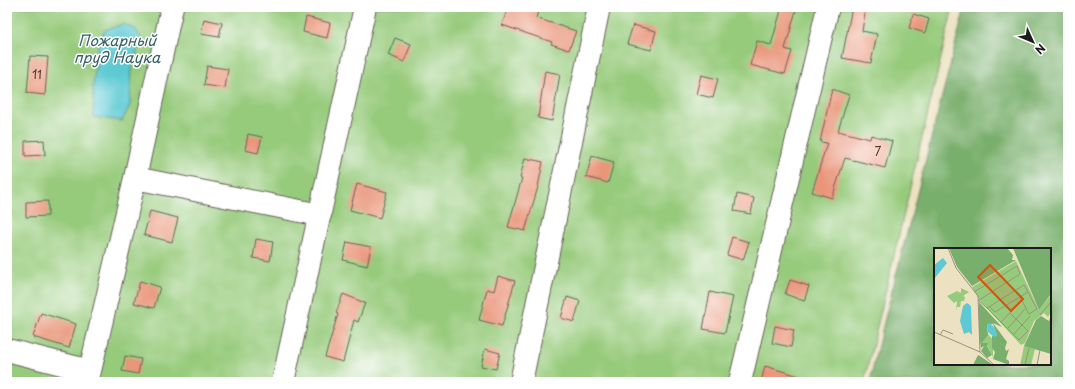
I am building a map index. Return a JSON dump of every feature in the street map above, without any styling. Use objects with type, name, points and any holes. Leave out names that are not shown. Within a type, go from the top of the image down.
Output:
[{"type":"lane","points":[[7,350],[88,376],[135,178],[172,7]]},
{"type":"lane","points":[[282,382],[365,7]]},
{"type":"lane","points":[[521,382],[599,7]]},
{"type":"lane","points":[[740,382],[828,7]]},
{"type":"lane","points":[[135,178],[320,215]]},
{"type":"green space","points":[[7,7],[953,7],[864,382],[7,382]]},
{"type":"green space","points":[[965,7],[1068,7],[1068,382],[870,382],[876,353]]},
{"type":"water","name":"Пожарный пруд Наука","points":[[123,24],[135,29],[141,37],[132,69],[130,105],[122,121],[94,117],[93,88],[98,44],[105,30]]},
{"type":"building","points":[[508,7],[524,7],[538,12],[536,18],[576,31],[569,50],[551,44],[552,42],[502,25]]},
{"type":"building","points":[[782,7],[797,7],[785,49],[792,51],[785,74],[750,65],[757,41],[771,45]]},
{"type":"building","points":[[852,7],[866,7],[862,31],[877,34],[871,63],[842,58]]},
{"type":"building","points":[[913,14],[929,19],[925,33],[909,28]]},
{"type":"building","points":[[306,17],[330,23],[327,38],[303,32]]},
{"type":"building","points":[[204,19],[222,23],[219,37],[201,34]]},
{"type":"building","points":[[633,25],[656,31],[651,50],[627,44]]},
{"type":"building","points":[[395,38],[411,44],[404,62],[388,55]]},
{"type":"building","points":[[30,56],[48,57],[45,95],[27,93]]},
{"type":"building","points":[[207,66],[228,69],[225,88],[204,85]]},
{"type":"building","points":[[545,71],[560,74],[552,121],[538,118]]},
{"type":"building","points":[[701,75],[718,79],[713,98],[696,94]]},
{"type":"building","points":[[832,89],[849,95],[838,131],[870,139],[871,135],[892,141],[885,168],[845,158],[832,198],[812,192],[827,143],[820,142]]},
{"type":"building","points":[[248,134],[262,137],[258,153],[245,150]]},
{"type":"building","points":[[44,140],[45,155],[25,156],[25,141]]},
{"type":"building","points":[[592,156],[614,162],[608,183],[586,177]]},
{"type":"building","points":[[525,158],[543,162],[538,187],[525,231],[508,227],[522,178],[520,178]]},
{"type":"building","points":[[357,184],[387,192],[380,218],[350,210]]},
{"type":"building","points":[[737,194],[754,198],[751,214],[734,211]]},
{"type":"building","points":[[48,201],[48,216],[26,217],[26,202]]},
{"type":"building","points":[[150,211],[178,218],[172,242],[144,235]]},
{"type":"building","points":[[732,237],[749,242],[743,260],[727,255]]},
{"type":"building","points":[[256,239],[273,242],[270,261],[253,258]]},
{"type":"building","points":[[347,242],[371,247],[367,266],[343,260]]},
{"type":"building","points":[[498,276],[515,281],[502,326],[479,320],[487,289],[494,291]]},
{"type":"building","points":[[790,280],[809,286],[804,301],[785,294]]},
{"type":"building","points":[[140,281],[160,287],[154,308],[134,303]]},
{"type":"building","points":[[710,292],[733,297],[725,333],[703,329]]},
{"type":"building","points":[[343,294],[365,303],[358,322],[354,320],[343,362],[325,357],[338,314],[336,313]]},
{"type":"building","points":[[567,297],[580,301],[574,322],[561,318]]},
{"type":"building","points":[[41,313],[76,324],[69,348],[33,337]]},
{"type":"building","points":[[775,326],[794,330],[791,347],[772,343]]},
{"type":"building","points":[[485,349],[500,353],[496,369],[481,366]]},
{"type":"building","points":[[125,356],[141,359],[138,374],[122,371]]},
{"type":"building","points":[[765,366],[806,378],[805,382],[761,382]]}]
